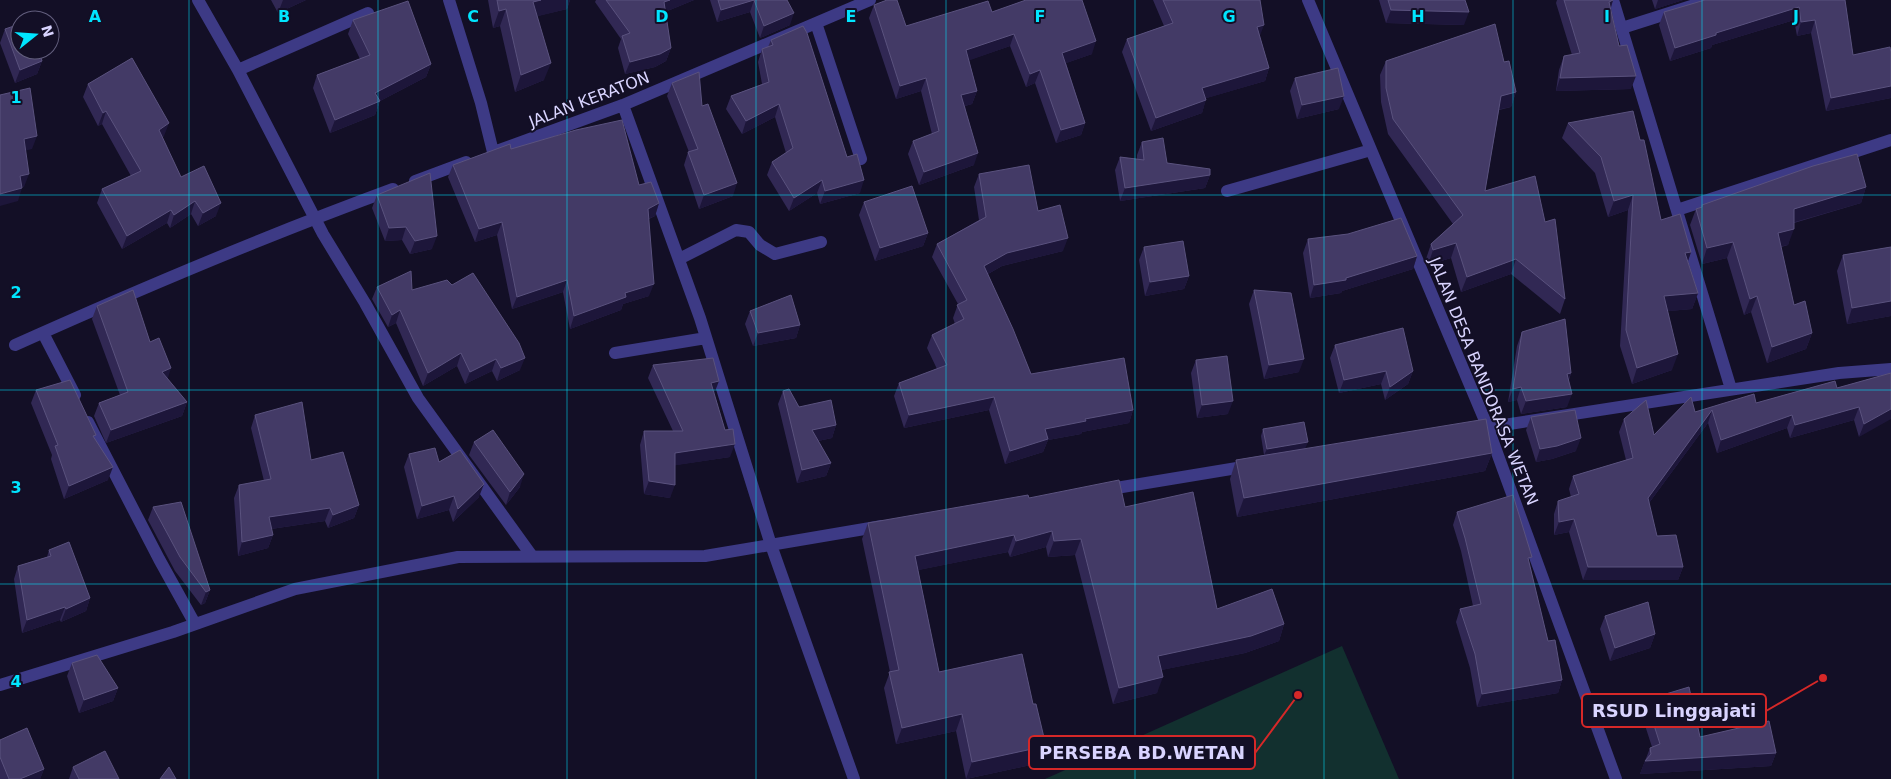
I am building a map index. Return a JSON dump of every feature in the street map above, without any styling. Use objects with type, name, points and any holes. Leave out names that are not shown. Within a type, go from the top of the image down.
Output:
[{"type":"street","points":[[198,0],[238,70],[323,234],[366,303],[418,398],[532,556]]},
{"type":"street","points":[[450,0],[481,103],[484,156]]},
{"type":"street","name":"JALAN KERATON","points":[[15,345],[116,300],[315,217],[622,105],[870,0]]},
{"type":"street","name":"JALAN DESA BANDORASA WETAN","points":[[1308,0],[1488,428],[1616,779]]},
{"type":"street","points":[[1613,0],[1731,389]]},
{"type":"street","points":[[1622,28],[1710,0]]},
{"type":"street","points":[[238,70],[368,13]]},
{"type":"street","points":[[816,23],[862,159]]},
{"type":"street","points":[[622,105],[679,259],[706,338],[771,545],[854,779]]},
{"type":"street","points":[[1677,210],[1891,140]]},
{"type":"street","points":[[1227,191],[1371,150]]},
{"type":"street","points":[[679,259],[736,230],[749,232],[760,245],[774,254],[821,242]]},
{"type":"street","points":[[43,333],[82,408],[98,444],[195,624]]},
{"type":"street","points":[[615,353],[706,338]]},
{"type":"street","points":[[1462,432],[1839,372],[1891,369]]},
{"type":"street","points":[[1095,491],[1261,464]]},
{"type":"street","points":[[0,686],[195,624],[296,589],[458,557],[705,556],[898,524]]},
{"type":"green space","points":[[1342,646],[1399,779],[1045,779]]},
{"type":"building","points":[[497,0],[541,0],[533,2],[551,63],[521,75],[506,9],[499,11]]},
{"type":"building","points":[[606,0],[670,0],[664,2],[671,48],[660,54],[630,62],[622,36],[630,33]]},
{"type":"building","points":[[718,0],[754,0],[721,10]]},
{"type":"building","points":[[754,0],[787,0],[794,13],[764,26]]},
{"type":"building","points":[[887,0],[897,0],[906,26],[988,1],[992,12],[1026,0],[1082,0],[1096,41],[1062,53],[1085,123],[1061,130],[1040,70],[1030,74],[1014,34],[966,50],[977,91],[961,95],[978,153],[924,172],[913,141],[939,131],[926,78],[900,86],[874,5]]},
{"type":"building","points":[[1163,0],[1260,0],[1264,25],[1257,27],[1269,68],[1202,88],[1206,100],[1156,118],[1127,39],[1173,23]]},
{"type":"building","points":[[1388,0],[1465,0],[1469,12],[1391,10]]},
{"type":"building","points":[[1564,0],[1613,0],[1609,2],[1619,46],[1627,45],[1636,76],[1560,78],[1564,56],[1580,53]]},
{"type":"building","points":[[1705,0],[1845,0],[1853,55],[1890,47],[1891,86],[1831,98],[1815,20],[1801,22],[1799,7],[1675,48],[1664,12]]},
{"type":"building","points":[[408,1],[431,64],[375,93],[380,101],[335,120],[317,75],[370,55],[353,20]]},
{"type":"building","points":[[1495,24],[1504,62],[1509,61],[1516,92],[1501,96],[1485,191],[1535,176],[1545,222],[1555,219],[1565,299],[1516,259],[1467,277],[1456,243],[1433,250],[1431,244],[1463,215],[1393,119],[1386,88],[1386,61]]},
{"type":"building","points":[[803,26],[807,33],[847,157],[857,154],[864,180],[825,191],[822,180],[794,198],[772,162],[793,148],[779,104],[746,121],[731,96],[769,82],[762,49],[773,45],[771,40]]},
{"type":"building","points":[[10,27],[10,43],[5,29]]},
{"type":"building","points":[[132,58],[169,123],[159,130],[181,177],[204,166],[221,203],[203,213],[195,201],[174,215],[171,210],[127,236],[102,189],[141,171],[106,111],[103,113],[88,84]]},
{"type":"building","points":[[16,60],[42,60],[42,61],[20,70]]},
{"type":"building","points":[[1338,68],[1344,96],[1302,105],[1295,78]]},
{"type":"building","points":[[699,72],[702,106],[708,104],[737,183],[704,195],[688,152],[698,149],[672,83]]},
{"type":"building","points":[[30,88],[37,136],[24,139],[29,174],[20,176],[22,188],[0,194],[0,95]]},
{"type":"building","points":[[1633,111],[1640,140],[1644,140],[1661,220],[1680,214],[1691,252],[1685,253],[1698,293],[1664,296],[1678,354],[1637,368],[1626,330],[1633,195],[1614,201],[1601,157],[1568,123]]},
{"type":"building","points":[[622,120],[639,185],[651,182],[659,203],[648,209],[654,284],[625,293],[626,297],[574,316],[567,280],[517,297],[502,222],[479,229],[453,165],[510,144],[511,149],[576,130]]},
{"type":"building","points":[[1163,138],[1167,163],[1210,169],[1210,175],[1125,188],[1120,157],[1144,160],[1142,142]]},
{"type":"building","points":[[1857,154],[1866,187],[1794,209],[1794,229],[1778,233],[1794,305],[1805,301],[1812,333],[1772,347],[1757,296],[1750,299],[1733,242],[1707,248],[1696,209],[1702,207],[1702,205],[1813,166]]},
{"type":"building","points":[[1029,165],[1038,211],[1060,205],[1068,238],[1007,253],[984,266],[1031,374],[1124,358],[1133,410],[1045,429],[1048,439],[1010,451],[994,397],[909,415],[899,383],[947,365],[932,335],[964,319],[957,305],[967,300],[937,244],[986,217],[979,174]]},
{"type":"building","points":[[430,173],[437,236],[415,241],[406,227],[389,228],[377,195]]},
{"type":"building","points":[[912,186],[928,233],[880,248],[864,202]]},
{"type":"building","points":[[1401,218],[1417,256],[1346,278],[1346,280],[1314,285],[1308,239],[1348,234]]},
{"type":"building","points":[[1183,241],[1189,276],[1150,282],[1144,247]]},
{"type":"building","points":[[1891,247],[1891,301],[1852,308],[1843,255]]},
{"type":"building","points":[[411,271],[412,290],[447,280],[452,285],[473,273],[519,343],[525,358],[501,368],[496,359],[470,372],[461,353],[428,373],[400,310],[392,315],[377,287]]},
{"type":"building","points":[[133,290],[150,342],[159,338],[171,368],[162,372],[187,402],[111,430],[99,403],[128,392],[97,306]]},
{"type":"building","points":[[1254,290],[1291,293],[1304,359],[1269,365]]},
{"type":"building","points":[[791,295],[800,325],[758,333],[750,311]]},
{"type":"building","points":[[1565,319],[1571,373],[1567,374],[1572,394],[1526,401],[1521,387],[1513,389],[1522,332]]},
{"type":"building","points":[[1403,328],[1413,371],[1390,387],[1386,371],[1344,380],[1335,345]]},
{"type":"building","points":[[1227,356],[1233,401],[1202,405],[1196,360]]},
{"type":"building","points":[[713,358],[719,381],[711,383],[725,430],[733,429],[735,444],[675,453],[675,485],[649,481],[644,431],[683,431],[653,365]]},
{"type":"building","points":[[1891,373],[1891,409],[1864,424],[1859,407],[1795,425],[1792,415],[1721,440],[1712,410],[1648,498],[1657,536],[1676,535],[1683,567],[1588,567],[1574,519],[1559,522],[1558,501],[1579,494],[1573,476],[1633,458],[1624,419],[1646,400],[1654,435],[1691,397],[1695,412],[1754,394],[1756,403],[1835,381],[1837,388]]},
{"type":"building","points":[[70,380],[96,435],[93,436],[113,467],[69,486],[55,446],[58,445],[36,390]]},
{"type":"building","points":[[789,389],[799,407],[831,400],[836,425],[812,430],[831,463],[802,470],[783,391]]},
{"type":"building","points":[[302,402],[311,460],[343,452],[359,505],[333,515],[330,508],[269,517],[273,535],[242,542],[239,485],[271,479],[255,415]]},
{"type":"building","points":[[1575,410],[1581,438],[1557,446],[1540,449],[1531,417]]},
{"type":"building","points":[[1486,419],[1492,453],[1244,498],[1236,460]]},
{"type":"building","points":[[1304,422],[1308,442],[1267,449],[1263,429]]},
{"type":"building","points":[[493,430],[524,474],[510,492],[474,442]]},
{"type":"building","points":[[435,448],[439,462],[460,450],[484,484],[458,509],[454,496],[422,506],[409,454]]},
{"type":"building","points":[[1119,480],[1125,507],[1193,492],[1217,609],[1272,589],[1284,624],[1251,636],[1158,656],[1163,677],[1119,688],[1081,539],[1054,541],[1052,531],[1016,541],[1014,535],[915,556],[939,672],[1022,654],[1033,704],[1036,704],[1046,746],[972,762],[962,714],[902,728],[889,672],[899,670],[868,523],[1028,495],[1029,498]]},
{"type":"building","points":[[1513,495],[1532,557],[1528,558],[1548,641],[1555,640],[1562,680],[1482,694],[1475,654],[1460,609],[1481,604],[1457,512]]},
{"type":"building","points":[[181,502],[210,590],[206,592],[180,557],[153,507]]},
{"type":"building","points":[[69,542],[90,598],[66,609],[65,607],[27,620],[18,566],[51,556],[49,550]]},
{"type":"building","points":[[1648,602],[1655,634],[1615,648],[1605,616]]},
{"type":"building","points":[[97,655],[118,688],[84,700],[72,663]]},
{"type":"building","points":[[1689,687],[1700,737],[1769,721],[1776,753],[1645,761],[1651,754],[1650,748],[1660,744],[1646,700]]},
{"type":"building","points":[[27,728],[44,769],[20,779],[9,779],[0,757],[0,740]]},
{"type":"building","points":[[105,751],[119,779],[79,779],[73,767]]},
{"type":"building","points":[[169,767],[176,779],[160,779]]},
{"type":"place","name":"RSUD Linggajati","points":[[1823,678]]},
{"type":"place","name":"PERSEBA BD.WETAN","points":[[1298,695]]}]
